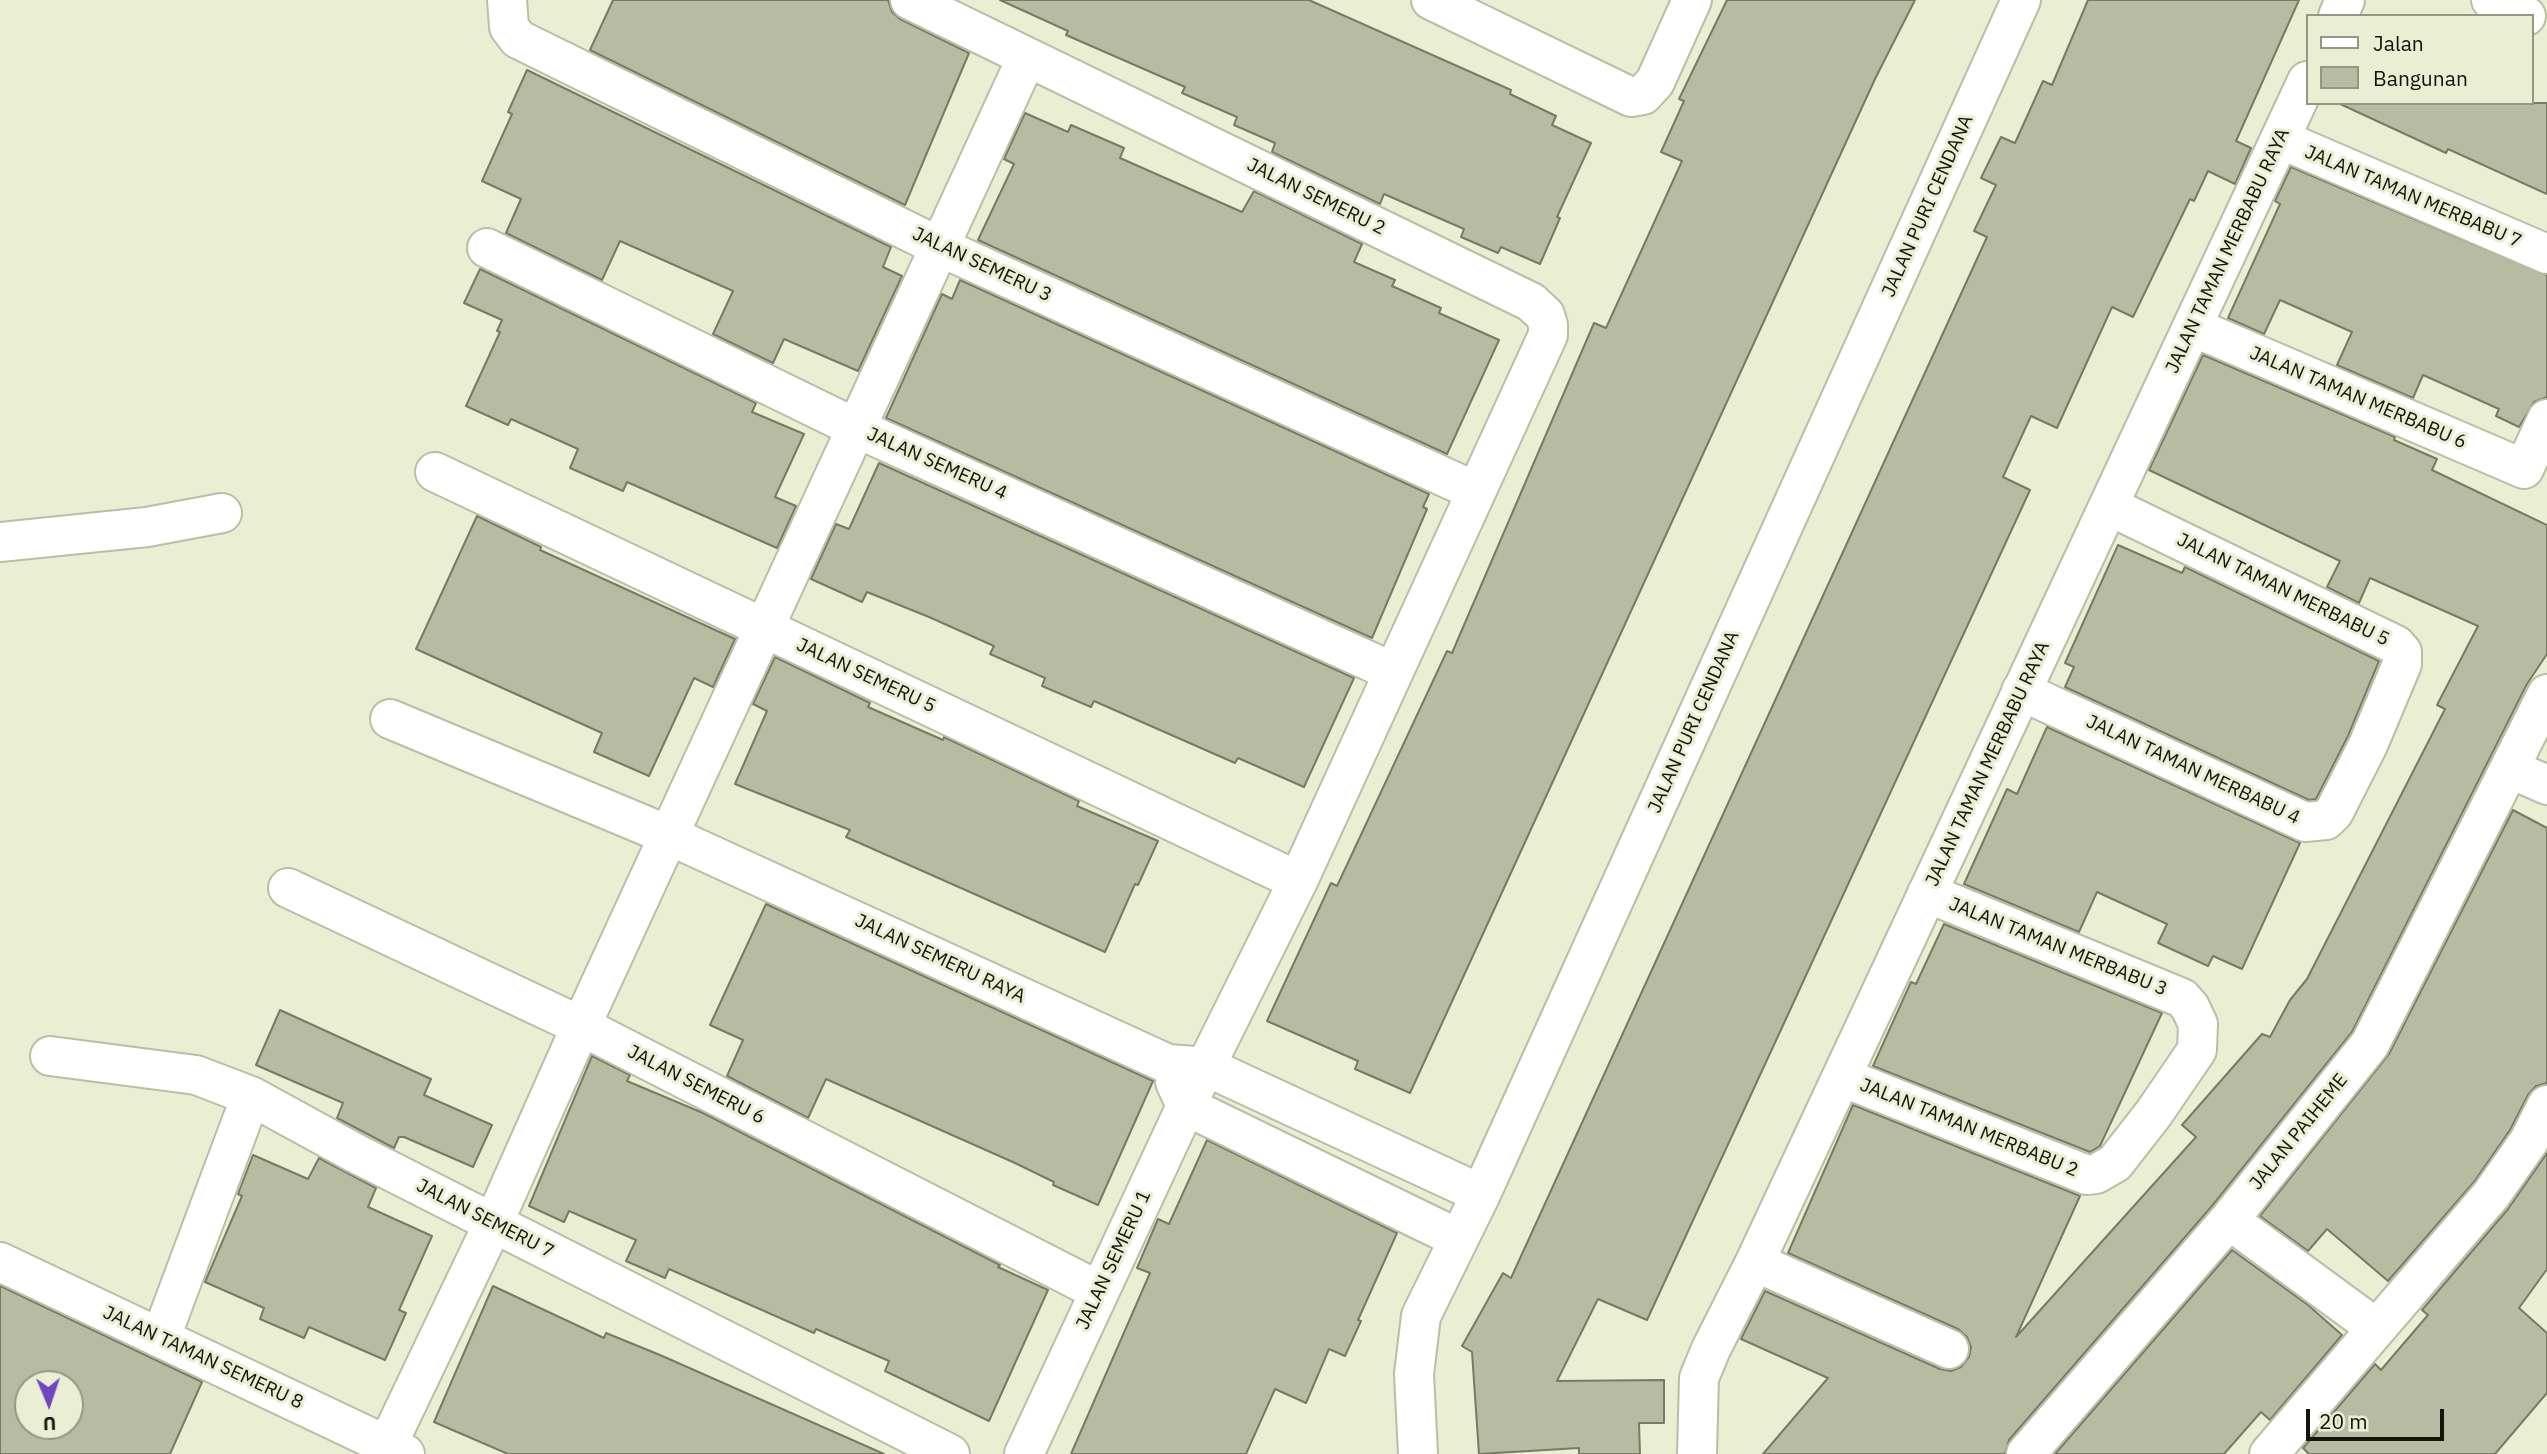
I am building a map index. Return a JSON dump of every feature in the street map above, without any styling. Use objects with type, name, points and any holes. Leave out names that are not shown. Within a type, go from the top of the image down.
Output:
[{"type":"street","name":"JALAN SEMERU 2","points":[[910,0],[1539,308],[1548,325],[1548,335],[1391,671],[1298,881]]},
{"type":"street","points":[[1431,0],[1624,96],[1643,95],[1655,82],[1692,0]]},
{"type":"street","name":"JALAN PURI CENDANA","points":[[1418,1454],[1414,1374],[1421,1316],[1481,1194],[2021,0]]},
{"type":"street","points":[[2491,0],[2522,14]]},
{"type":"street","name":"JALAN SEMERU 3","points":[[507,8],[509,27],[518,39],[940,247],[1475,491]]},
{"type":"street","points":[[392,1451],[668,835],[1027,57]]},
{"type":"street","name":"JALAN TAMAN MERBABU RAYA","points":[[1697,1454],[1699,1377],[2306,83]]},
{"type":"street","name":"JALAN TAMAN MERBABU 7","points":[[2280,139],[2547,254]]},
{"type":"street","name":"JALAN SEMERU 4","points":[[487,248],[856,428],[1391,671]]},
{"type":"street","name":"JALAN TAMAN MERBABU 6","points":[[2193,327],[2524,469],[2547,419]]},
{"type":"street","name":"JALAN SEMERU 5","points":[[435,472],[1298,881]]},
{"type":"street","name":"JALAN TAMAN MERBABU 5","points":[[2109,506],[2396,645],[2402,652],[2402,664],[2368,745]]},
{"type":"street","points":[[0,542],[147,527],[222,513]]},
{"type":"street","name":"JALAN TAMAN MERBABU 4","points":[[2021,691],[2305,822],[2326,820],[2334,812],[2368,745]]},
{"type":"street","name":"JALAN PAIHEME","points":[[2026,1454],[2228,1220],[2370,1044],[2547,694]]},
{"type":"street","name":"JALAN SEMERU RAYA","points":[[390,719],[668,835],[1168,1064]]},
{"type":"street","points":[[2511,769],[2547,785]]},
{"type":"street","name":"JALAN SEMERU 1","points":[[1024,1454],[1186,1106],[1298,881]]},
{"type":"street","name":"JALAN SEMERU 6","points":[[288,888],[581,1026],[1099,1291]]},
{"type":"street","name":"JALAN TAMAN MERBABU 3","points":[[1927,893],[2186,1001],[2198,1024],[2199,1043],[2154,1113]]},
{"type":"street","name":"JALAN SEMERU 7","points":[[50,1056],[196,1074],[251,1096],[493,1224],[950,1454]]},
{"type":"street","points":[[1459,1239],[1186,1106],[1168,1064],[1207,1067],[1481,1194]]},
{"type":"street","name":"JALAN TAMAN MERBABU 2","points":[[1842,1077],[2087,1175],[2110,1168],[2154,1113]]},
{"type":"street","points":[[162,1337],[251,1096]]},
{"type":"street","points":[[2269,1454],[2510,1171],[2547,1105]]},
{"type":"street","points":[[2228,1220],[2376,1328]]},
{"type":"street","name":"JALAN TAMAN SEMERU 8","points":[[0,1262],[162,1337],[392,1451]]},
{"type":"street","points":[[1755,1262],[1949,1349]]},
{"type":"building","points":[[613,0],[888,0],[892,12],[900,19],[969,53],[905,205],[590,50]]},
{"type":"building","points":[[1000,0],[1309,0],[1511,90],[1510,94],[1556,116],[1552,125],[1591,143],[1557,217],[1560,218],[1540,264],[1501,247],[1498,253],[1461,237],[1464,229],[1384,194],[1380,204],[1272,152],[1275,143],[1234,125],[1237,117],[1182,93],[1185,87],[1066,35],[1068,31]]},
{"type":"building","points":[[1727,0],[1915,0],[1875,79],[1410,1093],[1355,1069],[1358,1061],[1267,1021],[1331,883],[1337,886],[1447,651],[1452,653],[1594,323],[1606,328],[1682,161],[1661,152],[1684,101],[1679,99]]},
{"type":"building","points":[[2088,0],[2299,0],[2236,141],[2251,148],[2235,184],[2208,171],[2194,201],[2190,199],[2133,317],[2112,307],[2057,428],[2031,416],[2003,477],[2030,490],[1647,1320],[1598,1299],[1557,1381],[1664,1380],[1664,1423],[1639,1423],[1640,1454],[1579,1454],[1579,1448],[1479,1454],[1472,1352],[1462,1346],[1503,1273],[1511,1278],[1987,237],[1974,231],[1996,185],[1981,178],[2001,137],[2015,143],[2043,81],[2052,85]]},
{"type":"building","points":[[527,70],[891,247],[883,267],[902,276],[858,371],[784,339],[773,363],[713,334],[733,291],[620,241],[602,280],[506,233],[521,199],[482,181],[512,114],[508,112]]},
{"type":"building","points":[[2547,103],[2547,194],[2448,149],[2446,153],[2342,105]]},
{"type":"building","points":[[1025,113],[1068,132],[1071,125],[1124,148],[1120,158],[1242,212],[1254,191],[1362,244],[1354,262],[1395,280],[1392,286],[1441,308],[1439,313],[1499,340],[1447,454],[978,240],[1014,164],[1004,159]]},
{"type":"building","points":[[2291,167],[2547,275],[2547,397],[2534,402],[2519,427],[2496,416],[2499,409],[2423,375],[2413,398],[2337,365],[2352,332],[2280,300],[2264,334],[2228,318],[2280,204],[2275,201]]},
{"type":"building","points":[[480,269],[756,403],[752,412],[804,434],[775,497],[796,506],[777,548],[627,482],[623,491],[570,468],[578,449],[511,419],[508,425],[466,406],[500,332],[497,331],[502,320],[464,303]]},
{"type":"building","points":[[960,280],[1429,494],[1423,507],[1427,509],[1372,638],[886,418],[942,294],[952,299]]},
{"type":"building","points":[[2203,355],[2395,437],[2394,440],[2437,459],[2432,470],[2547,525],[2547,654],[2527,684],[2352,1032],[2212,1206],[2009,1440],[2005,1454],[1763,1454],[1828,1378],[1741,1339],[1765,1291],[1940,1369],[1951,1371],[1961,1367],[1969,1357],[1971,1347],[1967,1337],[1958,1329],[1788,1253],[1853,1105],[2080,1196],[2016,1337],[2196,1137],[2182,1125],[2262,1034],[2270,1037],[2290,1000],[2307,979],[2445,709],[2437,705],[2478,626],[2370,578],[2359,603],[2327,587],[2340,561],[2149,470]]},
{"type":"building","points":[[879,463],[1354,678],[1304,787],[1238,758],[1235,763],[1094,701],[1091,707],[1042,686],[1045,678],[990,654],[994,646],[929,617],[867,592],[862,602],[811,579],[836,524],[849,529]]},
{"type":"building","points":[[477,516],[541,547],[540,550],[735,639],[713,687],[694,678],[649,776],[594,752],[602,733],[416,649]]},
{"type":"building","points":[[2118,545],[2182,573],[2185,567],[2379,661],[2348,736],[2316,799],[2309,800],[2065,687],[2074,667],[2065,663]]},
{"type":"building","points":[[775,657],[870,703],[868,707],[943,740],[944,737],[1079,801],[1077,806],[1158,841],[1138,885],[1135,884],[1105,952],[846,837],[850,830],[735,784],[767,711],[753,704]]},
{"type":"building","points":[[2047,727],[2300,843],[2242,969],[2213,956],[2208,966],[2158,943],[2167,924],[2097,892],[2079,932],[1964,884],[2007,789],[2017,794]]},
{"type":"building","points":[[2513,810],[2547,828],[2547,1083],[2536,1086],[2528,1095],[2510,1130],[2474,1182],[2388,1281],[2327,1229],[2308,1251],[2260,1216],[2389,1054]]},
{"type":"building","points":[[766,904],[1153,1081],[1098,1205],[1053,1185],[1054,1182],[1015,1163],[826,1079],[808,1118],[727,1076],[743,1040],[710,1025]]},
{"type":"building","points":[[1944,924],[2162,1013],[2100,1146],[2090,1152],[1873,1066],[1911,982],[1916,984]]},
{"type":"building","points":[[280,1010],[431,1079],[424,1095],[492,1125],[473,1167],[404,1137],[399,1137],[394,1148],[337,1118],[343,1103],[256,1065]]},
{"type":"building","points":[[592,1056],[630,1075],[627,1081],[703,1113],[1000,1265],[998,1267],[1048,1290],[989,1421],[885,1371],[889,1361],[816,1329],[814,1333],[669,1269],[665,1278],[626,1261],[636,1240],[569,1211],[564,1222],[529,1206]]},
{"type":"building","points":[[1207,1140],[1397,1233],[1358,1320],[1361,1321],[1345,1356],[1329,1349],[1306,1403],[1275,1389],[1246,1454],[1071,1454],[1150,1273],[1137,1268],[1158,1219],[1169,1224]]},
{"type":"building","points":[[2547,1153],[2547,1269],[2519,1308],[2547,1333],[2547,1393],[2495,1454],[2309,1454],[2303,1448],[2375,1364],[2381,1370],[2428,1315],[2422,1310],[2508,1209]]},
{"type":"building","points":[[253,1155],[308,1179],[319,1158],[376,1188],[368,1207],[432,1236],[399,1310],[406,1313],[385,1360],[309,1327],[304,1338],[260,1319],[264,1308],[205,1282],[242,1196],[238,1194]]},
{"type":"building","points":[[2232,1250],[2308,1305],[2342,1335],[2270,1420],[2261,1412],[2224,1454],[2055,1454]]},
{"type":"building","points":[[0,1286],[202,1382],[170,1454],[0,1454]]},
{"type":"building","points":[[493,1286],[604,1338],[606,1333],[660,1355],[884,1454],[508,1454],[434,1422]]}]
